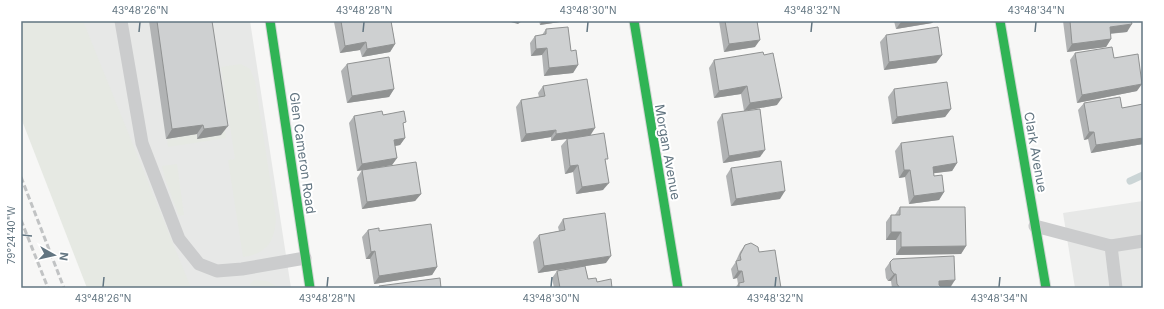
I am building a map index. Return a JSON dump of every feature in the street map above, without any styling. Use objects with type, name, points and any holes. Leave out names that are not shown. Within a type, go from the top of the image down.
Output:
[{"type":"street","name":"Glen Cameron Road","points":[[270,21],[310,288]]},
{"type":"street","name":"Morgan Avenue","points":[[634,21],[678,288]]},
{"type":"street","name":"Clark Avenue","points":[[1000,21],[1046,288]]},
{"type":"lane","points":[[121,21],[142,143],[179,239],[199,264],[217,271],[240,269],[305,258]]},
{"type":"lane","points":[[1035,226],[1111,246],[1143,241]]},
{"type":"lane","points":[[1111,246],[1116,288]]},
{"type":"shaded area","points":[[21,21],[83,21],[191,288],[87,288],[21,118]]},
{"type":"shaded area","points":[[24,21],[250,21],[291,288],[111,288]]},
{"type":"shaded area","points":[[241,64],[250,69],[255,81],[276,218],[274,233],[268,245],[258,253],[243,257],[228,160],[235,159],[221,67]]},
{"type":"shaded area","points":[[219,95],[226,138],[168,147],[167,139],[197,134]]},
{"type":"shaded area","points":[[177,164],[184,215],[179,216],[165,179],[162,166]]},
{"type":"shaded area","points":[[1143,201],[1143,288],[1075,288],[1063,213]]},
{"type":"shaded area","points":[[254,280],[267,281],[280,288],[251,288],[250,284]]},
{"type":"building","points":[[157,21],[212,21],[228,126],[204,129],[203,125],[172,129]]},
{"type":"building","points":[[341,21],[391,21],[395,44],[367,49],[366,42],[345,46]]},
{"type":"building","points":[[725,21],[757,21],[760,40],[729,44]]},
{"type":"building","points":[[1070,21],[1131,21],[1132,24],[1110,27],[1111,39],[1072,44]]},
{"type":"building","points":[[568,27],[571,51],[576,50],[578,65],[549,68],[547,48],[536,49],[535,36],[546,34],[546,29]]},
{"type":"building","points":[[938,27],[942,55],[889,62],[886,35]]},
{"type":"building","points":[[1112,47],[1114,58],[1138,54],[1142,84],[1082,95],[1075,53]]},
{"type":"building","points":[[763,52],[764,55],[773,53],[782,98],[750,103],[747,86],[719,91],[714,60]]},
{"type":"building","points":[[389,57],[394,89],[352,96],[347,64]]},
{"type":"building","points":[[587,79],[595,128],[556,134],[556,130],[526,134],[521,100],[545,96],[543,86]]},
{"type":"building","points":[[947,82],[951,109],[897,117],[894,89]]},
{"type":"building","points":[[1120,97],[1122,108],[1143,104],[1143,138],[1096,145],[1094,132],[1089,132],[1084,103]]},
{"type":"building","points":[[760,109],[765,150],[729,156],[722,114]]},
{"type":"building","points":[[382,111],[383,115],[404,111],[406,122],[403,123],[405,138],[394,140],[397,158],[362,164],[354,116]]},
{"type":"building","points":[[604,133],[608,159],[605,159],[609,183],[582,187],[578,165],[570,166],[567,139]]},
{"type":"building","points":[[953,136],[957,163],[933,167],[934,176],[942,175],[944,192],[914,196],[910,170],[904,170],[901,143]]},
{"type":"building","points":[[781,161],[785,191],[736,199],[731,168]]},
{"type":"building","points":[[416,162],[421,194],[367,202],[362,170]]},
{"type":"building","points":[[900,207],[965,207],[966,246],[901,247],[901,232],[891,232],[891,215],[900,215]]},
{"type":"building","points":[[605,213],[611,256],[544,266],[539,235],[565,230],[563,219]]},
{"type":"building","points":[[431,224],[437,267],[379,276],[375,251],[371,252],[368,230],[379,228],[379,231]]},
{"type":"building","points":[[751,243],[758,247],[759,252],[775,250],[781,288],[739,288],[739,283],[744,282],[742,271],[738,271],[736,261],[741,260],[740,255],[745,245]]},
{"type":"building","points":[[954,256],[955,280],[939,281],[939,285],[942,288],[900,288],[897,284],[896,274],[894,274],[891,270],[890,262],[893,259]]},
{"type":"building","points":[[585,266],[588,279],[596,278],[597,282],[611,279],[612,288],[560,288],[557,271]]},
{"type":"building","points":[[440,278],[441,288],[379,288],[379,286]]},
{"type":"waterway","points":[[1130,181],[1143,175]]},
{"type":"railway","points":[[21,177],[64,288]]},
{"type":"railway","points":[[21,220],[48,288]]},
{"type":"traffic: fast","points":[[270,21],[310,288]]},
{"type":"traffic: fast","points":[[634,21],[678,288]]},
{"type":"traffic: fast","points":[[1000,21],[1046,288]]}]
